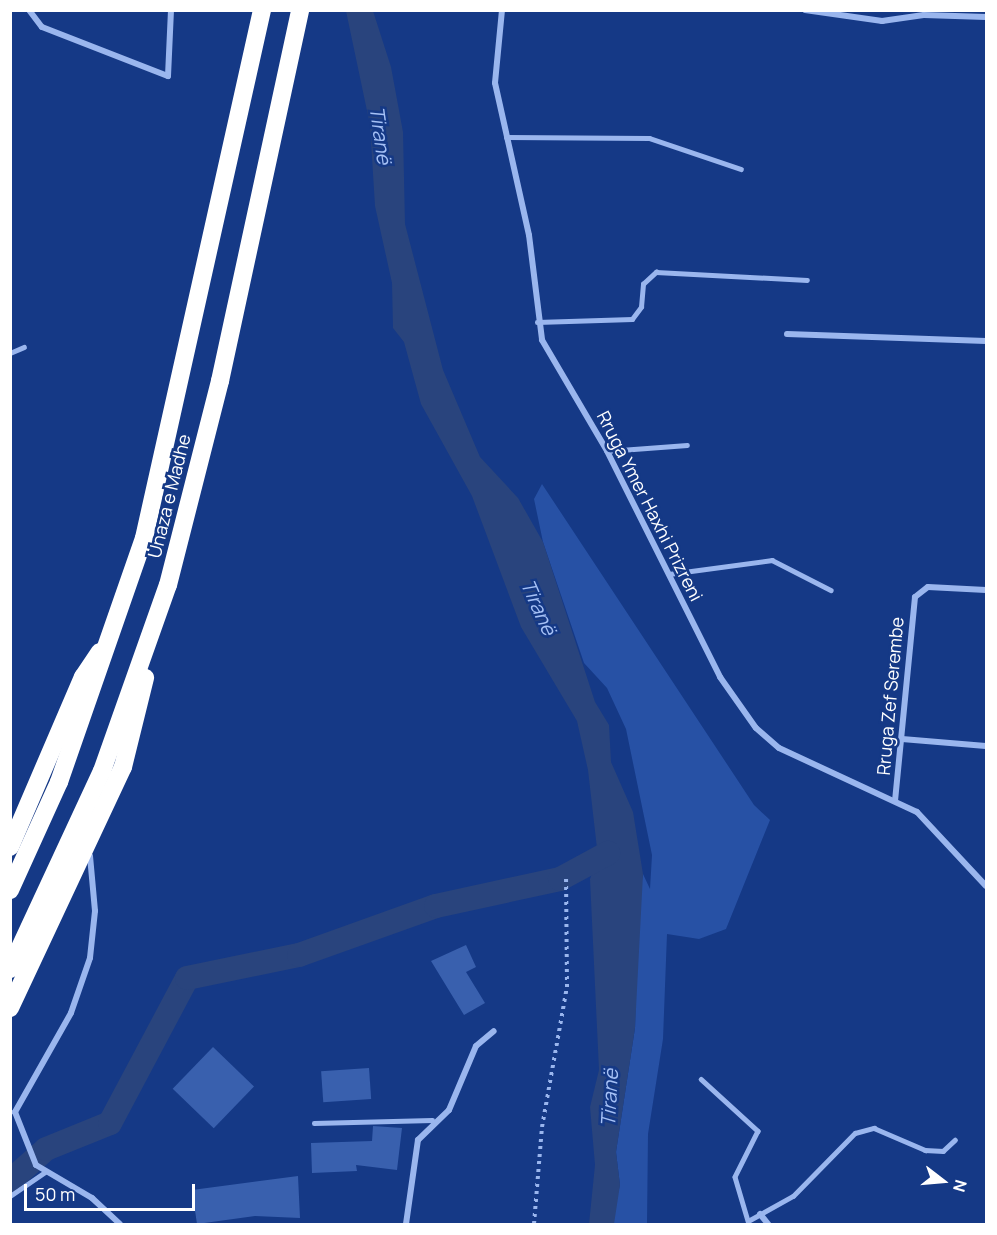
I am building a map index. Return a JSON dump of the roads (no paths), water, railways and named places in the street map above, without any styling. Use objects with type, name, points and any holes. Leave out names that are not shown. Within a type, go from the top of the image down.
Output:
[{"type":"highway","name":"Unaza e Madhe","points":[[10,890],[59,782],[111,643],[164,460],[262,10]]},
{"type":"highway","name":"Unaza e Madhe","points":[[10,969],[72,844],[150,644],[220,381],[300,10]]},
{"type":"highway","points":[[10,847],[83,677],[111,643]]},
{"type":"highway","points":[[10,1008],[123,767],[140,716],[150,644]]},
{"type":"street","points":[[29,10],[42,27],[168,76],[171,10]]},
{"type":"street","name":"Rruga Ymer Haxhi Prizreni","points":[[502,10],[495,83],[529,235],[537,322],[553,363],[607,451],[720,677],[756,728],[810,766],[896,801],[934,827],[987,886]]},
{"type":"street","points":[[805,10],[882,21],[911,14],[987,17]]},
{"type":"street","points":[[787,334],[987,341]]},
{"type":"street","name":"Rruga Zef Serembe","points":[[896,801],[915,597],[928,587],[987,590]]},
{"type":"street","points":[[903,739],[987,746]]},
{"type":"street","points":[[90,856],[95,911],[90,958],[71,1013],[15,1112],[26,1145],[36,1165],[92,1198],[120,1224]]},
{"type":"street","points":[[406,1224],[418,1140],[432,1120],[449,1110],[476,1046],[494,1031]]},
{"type":"street","points":[[760,1214],[768,1224]]},
{"type":"lane","points":[[506,137],[649,138],[741,169]]},
{"type":"lane","points":[[537,322],[632,319],[641,307],[643,284],[656,272],[807,280]]},
{"type":"lane","points":[[10,353],[24,346]]},
{"type":"lane","points":[[607,451],[687,445]]},
{"type":"lane","points":[[669,574],[772,560],[831,590]]},
{"type":"lane","points":[[701,1079],[758,1131],[735,1177],[748,1221],[793,1196],[855,1133],[874,1128],[925,1150],[943,1151],[955,1140]]},
{"type":"lane","points":[[314,1123],[432,1120]]},
{"type":"lane","points":[[10,1196],[45,1172]]},
{"type":"water","name":"Tiranë","points":[[346,11],[373,11],[391,67],[403,132],[405,224],[443,370],[480,457],[518,498],[543,542],[595,702],[609,725],[611,762],[633,812],[643,874],[635,1028],[616,1152],[620,1185],[614,1224],[589,1224],[595,1165],[590,1107],[599,1070],[590,879],[598,857],[588,770],[577,721],[521,627],[472,496],[421,404],[404,342],[393,328],[392,283],[375,206],[370,125]]},
{"type":"waterway","points":[[10,1181],[46,1149],[110,1123],[187,978],[299,955],[436,906],[560,879],[608,853]]}]
